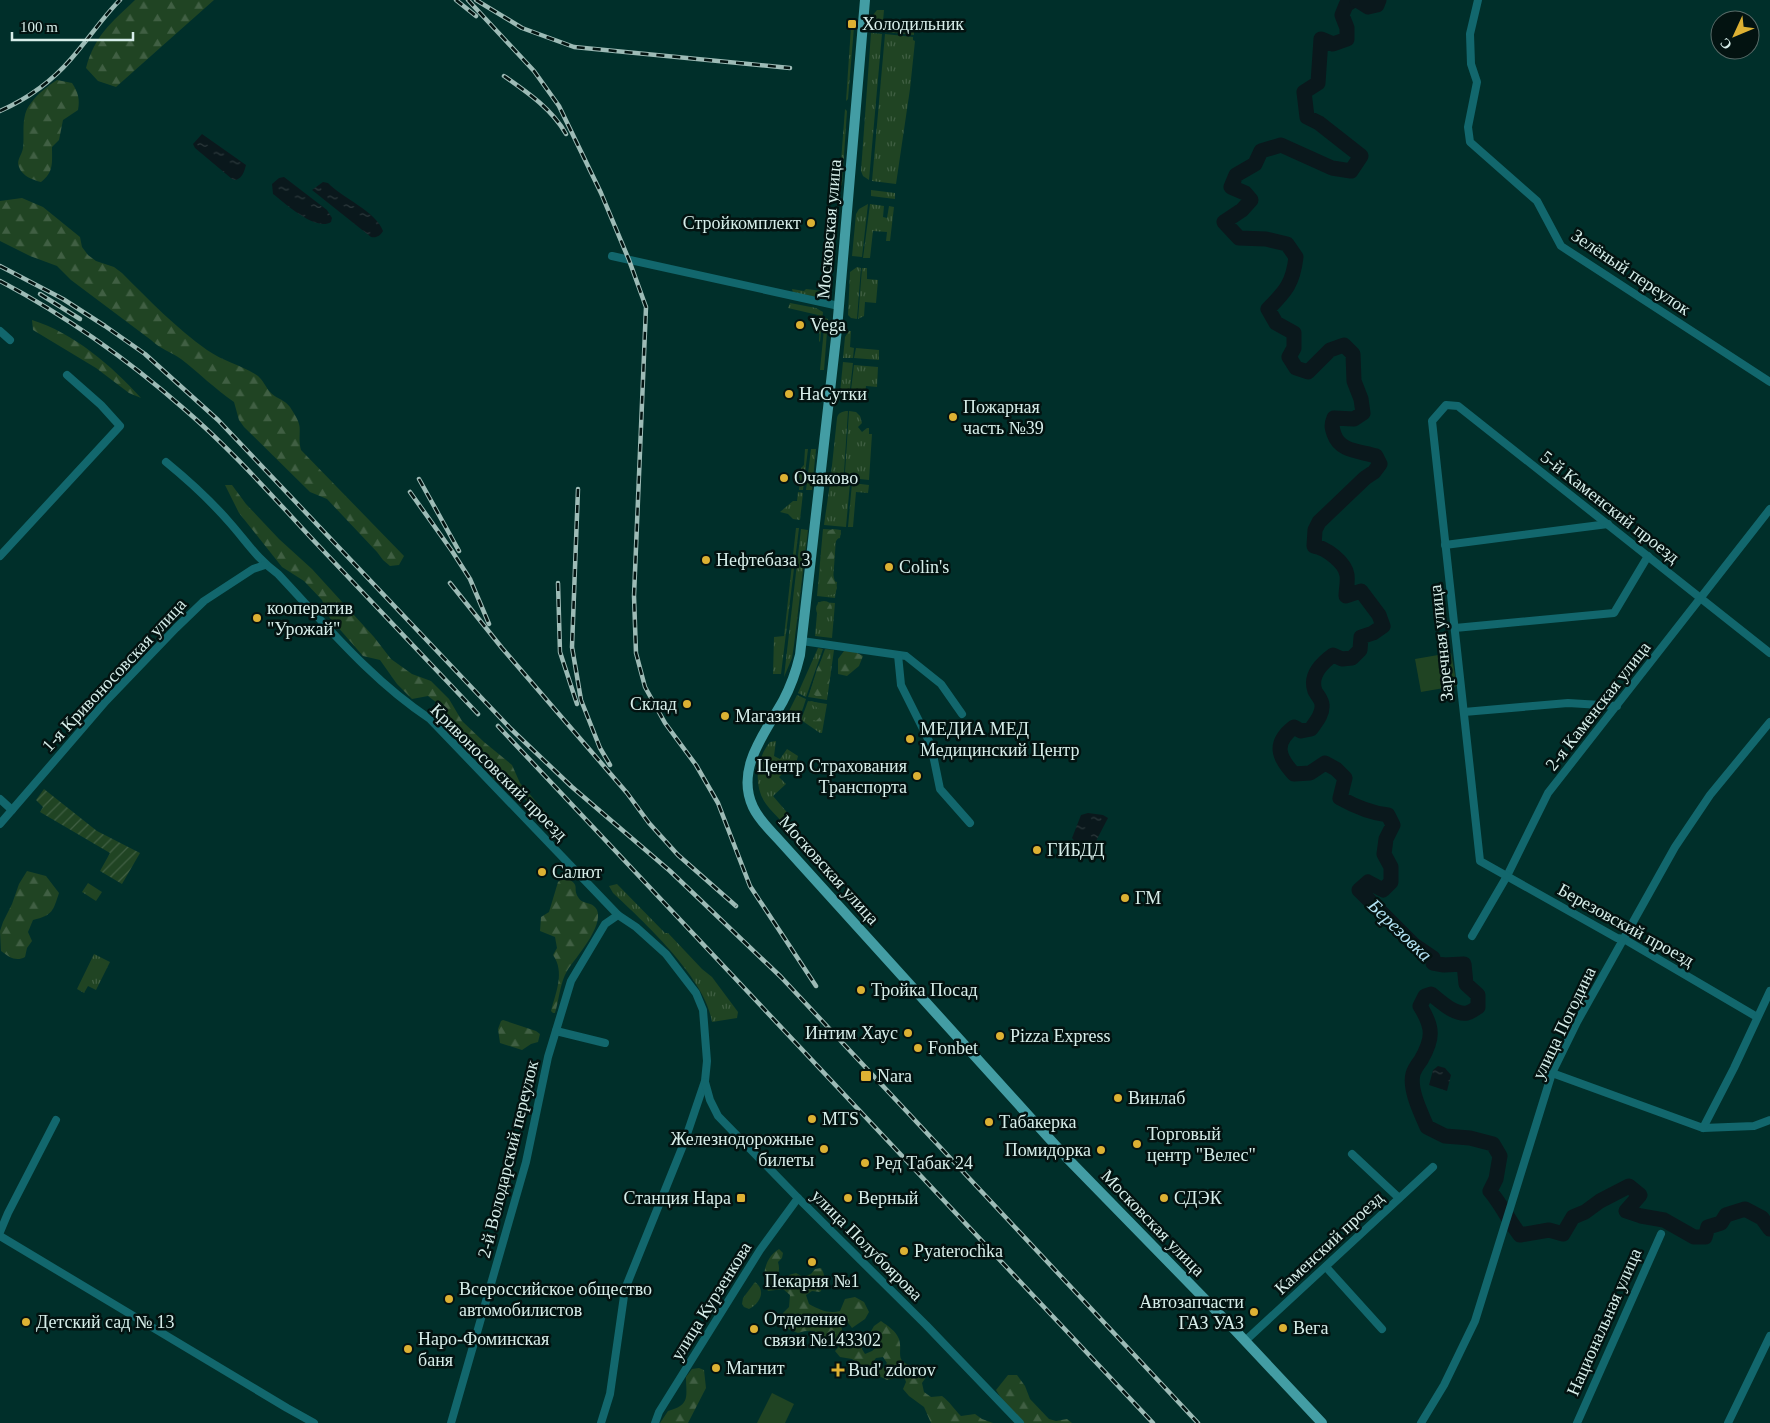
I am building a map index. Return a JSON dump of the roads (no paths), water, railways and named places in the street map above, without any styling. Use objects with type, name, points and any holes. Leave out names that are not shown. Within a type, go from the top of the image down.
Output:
[{"type":"main road","name":"Московская улица","points":[[865,0],[839,306],[802,641],[793,682],[759,742],[749,766],[747,788],[755,811],[779,840],[1067,1158],[1322,1423]]},
{"type":"street","name":"Зелёный переулок","points":[[1478,0],[1470,34],[1471,64],[1477,82],[1468,128],[1470,142],[1537,201],[1561,246],[1770,382]]},
{"type":"street","points":[[612,256],[812,302],[839,306]]},
{"type":"street","points":[[0,332],[10,340]]},
{"type":"street","points":[[0,556],[120,426],[101,405],[67,375]]},
{"type":"street","name":"5-й Каменский проезд","points":[[1432,421],[1446,405],[1458,406],[1770,653]]},
{"type":"street","name":"Заречная улица","points":[[1432,421],[1480,861]]},
{"type":"street","name":"Кривоносовский проезд","points":[[166,462],[229,522],[265,565],[278,574],[380,682],[407,704],[430,719],[618,915],[636,927],[666,954],[696,993],[703,1010],[707,1061],[705,1081]]},
{"type":"street","name":"2-я Каменская улица","points":[[1472,936],[1508,876],[1548,793],[1770,509]]},
{"type":"street","points":[[1446,545],[1608,524]]},
{"type":"street","points":[[1454,628],[1614,613],[1648,556]]},
{"type":"street","name":"1-я Кривоносовская улица","points":[[0,824],[106,701],[204,601],[253,569],[265,565]]},
{"type":"street","points":[[802,641],[906,656],[941,684],[962,714]]},
{"type":"street","points":[[898,655],[901,685],[931,744],[940,788],[970,823]]},
{"type":"street","points":[[1464,712],[1568,703],[1617,706]]},
{"type":"street","name":"улица Погодина","points":[[1421,1423],[1444,1385],[1475,1322],[1552,1073],[1577,1022],[1675,847],[1710,794],[1770,722]]},
{"type":"street","points":[[0,799],[12,810]]},
{"type":"street","name":"Березовский проезд","points":[[1480,861],[1617,938],[1624,939],[1757,1017]]},
{"type":"street","name":"2-й Володарский переулок","points":[[451,1423],[526,1162],[548,1057],[571,981],[605,924],[618,915]]},
{"type":"street","points":[[1703,1128],[1770,990]]},
{"type":"street","points":[[556,1031],[605,1043]]},
{"type":"street","points":[[1552,1073],[1703,1128],[1754,1126],[1770,1120]]},
{"type":"street","points":[[601,1423],[610,1394],[625,1289],[684,1143],[705,1081]]},
{"type":"street","name":"улица Полубоярова","points":[[705,1081],[710,1100],[718,1116],[926,1325],[1020,1423]]},
{"type":"street","points":[[0,1232],[56,1120]]},
{"type":"street","points":[[1352,1154],[1399,1198]]},
{"type":"street","name":"Каменский проезд","points":[[1245,1342],[1433,1167]]},
{"type":"street","name":"улица Курзенкова","points":[[655,1423],[659,1412],[760,1250],[798,1198]]},
{"type":"street","name":"Национальная улица","points":[[1576,1423],[1661,1234]]},
{"type":"street","points":[[0,1236],[314,1423]]},
{"type":"street","points":[[1326,1267],[1382,1329]]},
{"type":"street","points":[[1728,1423],[1770,1336]]},
{"type":"water","points":[[202,134],[246,165],[240,177],[236,180],[232,179],[195,148],[193,144]]},
{"type":"water","points":[[284,177],[327,210],[332,218],[331,222],[325,224],[309,220],[273,194],[272,184],[279,178]]},
{"type":"water","points":[[323,182],[328,183],[373,217],[383,231],[381,234],[377,237],[371,237],[312,190]]},
{"type":"water","points":[[1088,813],[1103,815],[1108,818],[1095,843],[1087,850],[1072,838],[1081,815]]},
{"type":"water","points":[[1438,1066],[1445,1068],[1451,1075],[1447,1091],[1429,1085],[1433,1070]]},
{"type":"waterway","name":"Березовка","points":[[1354,0],[1346,5],[1342,15],[1347,28],[1347,39],[1333,44],[1321,39],[1318,83],[1304,92],[1307,117],[1319,123],[1361,156],[1351,171],[1332,168],[1281,145],[1261,151],[1255,164],[1236,175],[1231,187],[1245,193],[1251,200],[1242,210],[1224,222],[1239,238],[1266,239],[1287,244],[1296,257],[1293,274],[1288,286],[1268,309],[1276,323],[1294,333],[1294,348],[1289,357],[1296,368],[1308,372],[1330,350],[1344,345],[1353,354],[1354,381],[1361,399],[1363,413],[1354,419],[1334,418],[1333,430],[1337,440],[1346,448],[1376,456],[1380,464],[1374,472],[1365,478],[1319,522],[1315,530],[1314,546],[1329,553],[1343,565],[1347,575],[1346,596],[1361,591],[1379,615],[1383,626],[1373,633],[1361,637],[1360,650],[1352,658],[1342,659],[1333,655],[1321,666],[1314,680],[1315,691],[1322,703],[1320,715],[1311,729],[1301,731],[1294,727],[1287,733],[1281,744],[1281,756],[1294,774],[1310,773],[1325,763],[1336,769],[1345,778],[1340,798],[1363,809],[1388,815],[1393,825],[1386,839],[1384,854],[1391,867],[1391,882],[1383,890],[1368,882],[1359,890],[1414,945],[1433,958],[1433,963],[1444,965],[1464,964],[1466,984],[1478,995],[1478,1007],[1468,1013],[1457,1012],[1431,994],[1425,996],[1420,1006],[1430,1027],[1430,1039],[1425,1053],[1413,1074],[1414,1094],[1427,1127],[1445,1136],[1470,1138],[1493,1144],[1500,1156],[1496,1179],[1490,1191],[1520,1235],[1549,1230],[1563,1234],[1573,1217],[1629,1186],[1640,1195],[1626,1211],[1664,1220],[1694,1237],[1705,1237],[1708,1227],[1721,1223],[1726,1215],[1745,1209],[1762,1218],[1770,1229]]},
{"type":"waterway","name":"Березовка","points":[[1357,0],[1368,7],[1377,5],[1379,0]]},
{"type":"railway","points":[[0,111],[20,101],[56,75],[120,0]]},
{"type":"railway","points":[[456,0],[476,16]]},
{"type":"railway","points":[[468,0],[534,71],[559,106],[601,193],[646,307],[634,596],[636,653],[645,687],[665,723],[696,765],[718,803],[750,886],[816,986]]},
{"type":"railway","points":[[476,0],[522,28],[574,47],[790,68]]},
{"type":"railway","points":[[504,76],[546,109],[566,134]]},
{"type":"railway","points":[[0,266],[63,299],[145,354],[218,420],[511,729],[572,787],[670,871],[781,977],[1198,1423]]},
{"type":"railway","points":[[0,281],[25,294],[95,339],[140,372],[201,424],[251,474],[478,714]]},
{"type":"railway","points":[[40,294],[80,319]]},
{"type":"railway","points":[[419,479],[459,551]]},
{"type":"railway","points":[[578,489],[572,647],[581,700],[600,748],[610,765]]},
{"type":"railway","points":[[410,492],[470,579],[489,624]]},
{"type":"railway","points":[[450,583],[502,648],[627,793],[649,823],[678,855],[736,906]]},
{"type":"railway","points":[[558,583],[560,652],[577,704]]},
{"type":"railway","points":[[498,726],[1153,1423]]},
{"type":"place","name":"Холодильник","points":[[852,24]]},
{"type":"place","name":"Стройкомплект","points":[[811,223]]},
{"type":"place","name":"Vega","points":[[800,325]]},
{"type":"place","name":"НаСутки","points":[[789,394]]},
{"type":"place","name":"Пожарная часть №39","points":[[953,417]]},
{"type":"place","name":"Очаково","points":[[784,478]]},
{"type":"place","name":"Нефтебаза 3","points":[[706,560]]},
{"type":"place","name":"Colin's","points":[[889,567]]},
{"type":"place","name":"кооператив \"Урожай\"","points":[[257,618]]},
{"type":"place","name":"Склад","points":[[687,704]]},
{"type":"place","name":"Магазин","points":[[725,716]]},
{"type":"place","name":"МЕДИА МЕД Медицинский Центр","points":[[910,739]]},
{"type":"place","name":"Центр Страхования Транспорта","points":[[917,776]]},
{"type":"place","name":"ГИБДД","points":[[1037,850]]},
{"type":"place","name":"Салют","points":[[542,872]]},
{"type":"place","name":"ГМ","points":[[1125,898]]},
{"type":"place","name":"Тройка Посад","points":[[861,990]]},
{"type":"place","name":"Интим Хаус","points":[[908,1033]]},
{"type":"place","name":"Pizza Express","points":[[1000,1036]]},
{"type":"place","name":"Fonbet","points":[[918,1048]]},
{"type":"place","name":"Nara","points":[[866,1076]]},
{"type":"place","name":"Винлаб","points":[[1118,1098]]},
{"type":"place","name":"MTS","points":[[812,1119]]},
{"type":"place","name":"Табакерка","points":[[989,1122]]},
{"type":"place","name":"Торговый центр \"Велес\"","points":[[1137,1144]]},
{"type":"place","name":"Железнодорожные билеты","points":[[824,1149]]},
{"type":"place","name":"Помидорка","points":[[1101,1150]]},
{"type":"place","name":"Ред Табак 24","points":[[865,1163]]},
{"type":"place","name":"Станция Нара","points":[[741,1198]]},
{"type":"place","name":"Верный","points":[[848,1198]]},
{"type":"place","name":"СДЭК","points":[[1164,1198]]},
{"type":"place","name":"Pyaterochka","points":[[904,1251]]},
{"type":"place","name":"Пекарня №1","points":[[812,1262]]},
{"type":"place","name":"Всероссийское общество автомобилистов","points":[[449,1299]]},
{"type":"place","name":"Автозапчасти ГАЗ УАЗ","points":[[1254,1312]]},
{"type":"place","name":"Детский сад № 13","points":[[26,1322]]},
{"type":"place","name":"Вега","points":[[1283,1328]]},
{"type":"place","name":"Отделение связи №143302","points":[[754,1329]]},
{"type":"place","name":"Наро-Фоминская баня","points":[[408,1349]]},
{"type":"place","name":"Магнит","points":[[716,1368]]},
{"type":"place","name":"Bud' zdorov","points":[[838,1370]]}]
